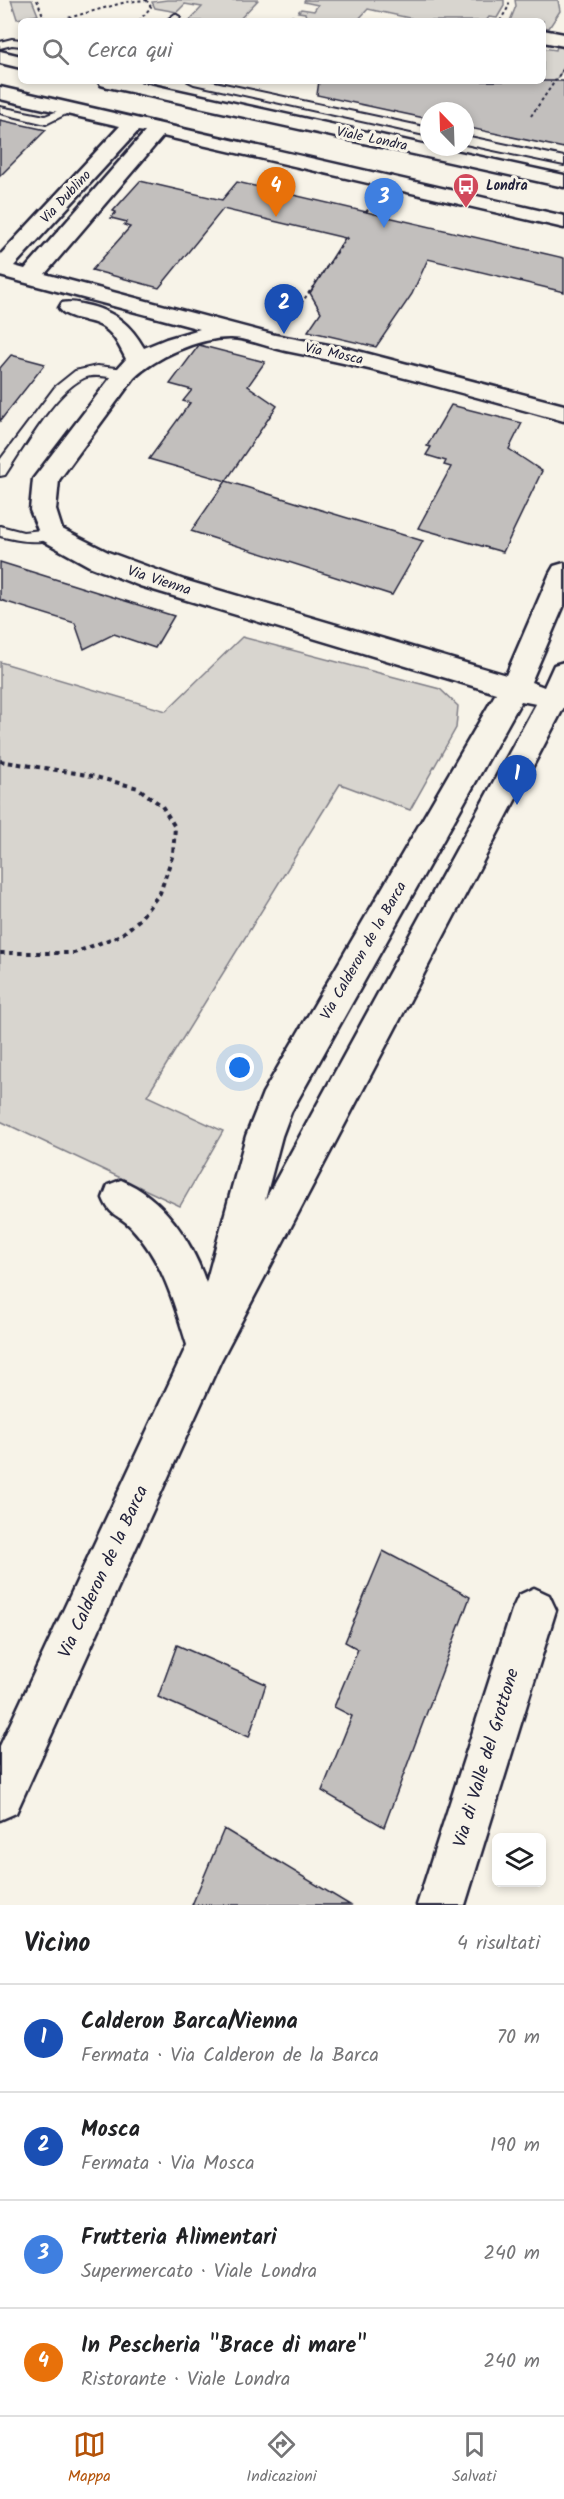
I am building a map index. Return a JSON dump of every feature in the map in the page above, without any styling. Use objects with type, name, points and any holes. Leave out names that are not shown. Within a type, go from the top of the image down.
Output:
[{"type":"street","points":[[546,37],[564,40]]},
{"type":"street","points":[[0,57],[18,61]]},
{"type":"street","name":"Viale Londra","points":[[121,84],[564,182]]},
{"type":"street","points":[[0,93],[564,222]]},
{"type":"street","points":[[223,145],[250,113]]},
{"type":"street","name":"Via Dublino","points":[[0,268],[132,125]]},
{"type":"street","name":"Via Dublino","points":[[30,277],[158,130]]},
{"type":"street","name":"Via Mosca","points":[[0,268],[274,342],[350,356],[564,413]]},
{"type":"street","points":[[0,291],[97,315],[119,327],[132,366]]},
{"type":"street","points":[[51,534],[43,510],[46,479],[132,366],[177,342],[231,330]]},
{"type":"street","name":"Via Vienna","points":[[51,534],[78,551],[115,566],[220,600],[514,688],[560,692]]},
{"type":"street","name":"Via Calderon de la Barca","points":[[207,1346],[264,1136],[276,1105],[514,688],[564,573]]},
{"type":"street","name":"Via Calderon de la Barca","points":[[0,1797],[207,1346],[560,692]]},
{"type":"street","points":[[122,1198],[144,1214],[181,1266],[207,1346]]},
{"type":"street","name":"Via di Valle del Grottone","points":[[441,1905],[534,1610]]},
{"type":"lane","points":[[0,45],[12,42],[18,43]]},
{"type":"lane","points":[[208,84],[420,130]]},
{"type":"lane","points":[[0,110],[46,120],[68,110]]},
{"type":"lane","points":[[474,142],[564,161]]},
{"type":"lane","points":[[0,471],[62,386],[79,374],[132,366]]},
{"type":"lane","points":[[0,531],[23,537],[51,534]]},
{"type":"path","points":[[37,0],[44,18]]},
{"type":"path","points":[[68,18],[126,2],[147,0],[151,7],[142,18]]},
{"type":"path","points":[[502,18],[509,6],[509,0]]},
{"type":"path","points":[[531,116],[564,68]]},
{"type":"path","points":[[274,342],[349,235]]},
{"type":"path","points":[[0,761],[88,775],[138,788],[162,806],[175,827],[173,854],[160,893],[139,920],[121,935],[74,953],[0,953]]},
{"type":"shaded area","points":[[11,0],[32,0],[38,15],[17,19]]},
{"type":"shaded area","points":[[258,0],[241,18],[192,18],[202,7],[185,4],[177,12],[155,8],[152,2]]},
{"type":"shaded area","points":[[305,0],[504,0],[504,6],[497,18],[409,18],[368,9],[360,18],[297,18],[306,17],[305,13],[298,12],[301,9],[314,11],[318,5],[304,2]]},
{"type":"shaded area","points":[[515,0],[558,0],[560,11],[549,28],[546,28],[546,18],[511,18],[516,6]]},
{"type":"shaded area","points":[[557,46],[564,48],[564,68],[531,116],[542,84],[546,84],[546,48],[556,50]]},
{"type":"shaded area","points":[[242,637],[440,689],[458,706],[456,728],[410,810],[340,784],[147,1096],[223,1131],[180,1206],[0,1121],[0,662],[166,711]]},
{"type":"building","points":[[546,81],[564,81],[564,148],[474,129],[474,102],[420,102],[420,117],[317,95],[319,84],[546,84]]},
{"type":"building","points":[[0,120],[46,130],[0,176]]},
{"type":"building","points":[[140,181],[222,200],[237,182],[564,258],[564,292],[428,259],[412,294],[376,347],[308,331],[321,312],[310,293],[345,238],[223,209],[159,288],[92,270],[130,227],[124,225],[127,222],[111,218],[116,212],[113,211]]},
{"type":"building","points":[[199,345],[265,362],[248,386],[277,406],[226,481],[149,459],[190,403],[183,401],[192,390],[170,384]]},
{"type":"building","points":[[11,355],[45,364],[0,421],[0,368]]},
{"type":"building","points":[[451,405],[522,423],[509,449],[542,471],[503,552],[418,528],[451,467],[444,465],[446,461],[426,455],[431,447],[427,446]]},
{"type":"building","points":[[226,481],[423,541],[392,595],[191,531]]},
{"type":"building","points":[[0,562],[174,616],[155,648],[114,634],[84,649],[75,623],[0,600]]},
{"type":"building","points":[[383,1551],[470,1597],[384,1827],[322,1791],[352,1716],[334,1707],[358,1649],[345,1642]]},
{"type":"building","points":[[177,1645],[266,1684],[249,1737],[158,1697]]},
{"type":"building","points":[[224,1829],[350,1905],[192,1905]]},
{"type":"place","name":"Londra","points":[[466,209]]},
{"type":"place","name":"In Pescheria \"Brace di mare\"","points":[[276,217]]},
{"type":"place","name":"Frutteria Alimentari","points":[[384,228]]},
{"type":"place","name":"Mosca","points":[[284,334]]},
{"type":"place","name":"Calderon Barca/Vienna","points":[[517,805]]}]
